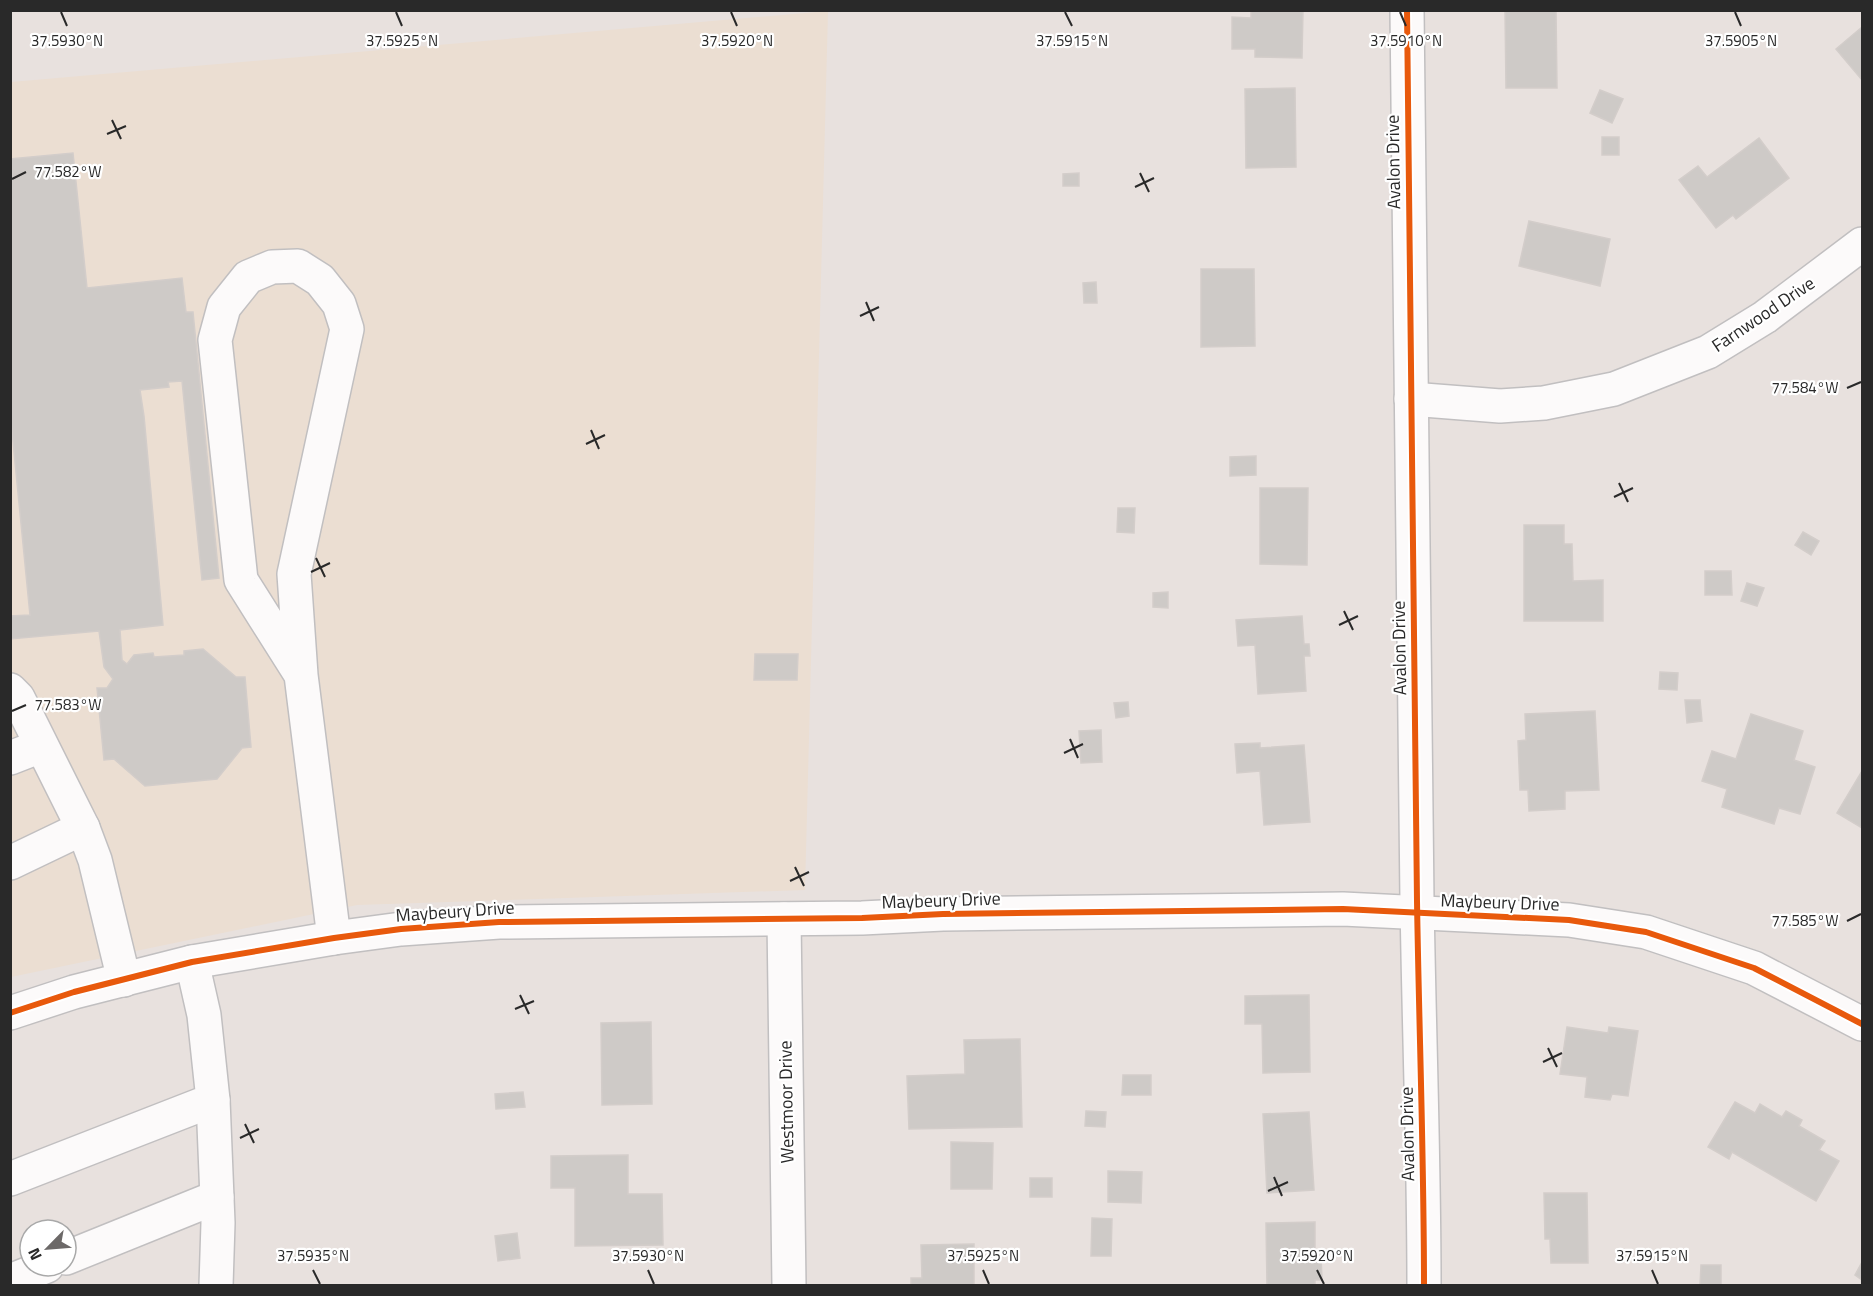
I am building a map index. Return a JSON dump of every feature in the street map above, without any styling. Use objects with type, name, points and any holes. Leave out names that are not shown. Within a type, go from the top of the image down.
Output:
[{"type":"street","name":"Avalon Drive","points":[[1407,10],[1410,399],[1424,1286]]},
{"type":"street","name":"Farnwood Drive","points":[[1410,399],[1500,406],[1544,403],[1614,389],[1708,352],[1765,317],[1863,244]]},
{"type":"street","points":[[301,675],[241,580],[215,340],[224,307],[248,277],[272,267],[298,266],[320,280],[339,304],[347,329],[294,573],[301,675],[334,938]]},
{"type":"street","points":[[10,690],[18,698],[83,828],[95,860],[124,980]]},
{"type":"street","points":[[10,758],[41,746]]},
{"type":"street","points":[[10,863],[83,828]]},
{"type":"street","name":"Maybeury Drive","points":[[10,1013],[74,992],[192,962],[401,929],[499,922],[1343,909],[1569,920],[1646,932],[1755,968],[1863,1023]]},
{"type":"street","name":"Westmoor Drive","points":[[784,919],[789,1286]]},
{"type":"street","points":[[192,962],[204,1015],[213,1100],[218,1223],[216,1286]]},
{"type":"street","points":[[10,1179],[213,1100]]},
{"type":"street","points":[[78,1253],[217,1197]]},
{"type":"shaded area","points":[[828,11],[805,890],[357,905],[11,977],[11,82]]},
{"type":"building","points":[[1251,10],[1303,10],[1302,58],[1255,57],[1255,49],[1232,49],[1232,17],[1251,18]]},
{"type":"building","points":[[1505,10],[1556,10],[1557,88],[1506,88]]},
{"type":"building","points":[[1862,27],[1862,80],[1836,49]]},
{"type":"building","points":[[1295,88],[1296,167],[1246,168],[1245,89]]},
{"type":"building","points":[[1600,90],[1623,99],[1612,123],[1590,113]]},
{"type":"building","points":[[1602,137],[1619,137],[1619,155],[1602,155]]},
{"type":"building","points":[[1759,138],[1789,178],[1736,219],[1733,215],[1716,228],[1679,180],[1698,166],[1707,177]]},
{"type":"building","points":[[73,153],[87,288],[182,278],[186,312],[193,312],[219,578],[202,580],[182,381],[168,382],[169,387],[140,390],[163,625],[120,630],[122,660],[127,664],[134,655],[153,653],[154,657],[184,655],[184,651],[203,649],[236,677],[245,677],[251,747],[242,748],[217,779],[145,786],[114,759],[104,760],[97,688],[107,688],[113,679],[104,667],[99,631],[10,639],[10,616],[30,615],[10,411],[10,159]]},
{"type":"building","points":[[1079,173],[1079,186],[1063,186],[1063,174]]},
{"type":"building","points":[[1529,221],[1610,239],[1600,286],[1519,266]]},
{"type":"building","points":[[1201,269],[1254,269],[1255,346],[1201,347]]},
{"type":"building","points":[[1096,282],[1097,303],[1084,303],[1083,283]]},
{"type":"building","points":[[1256,456],[1256,475],[1230,476],[1230,457]]},
{"type":"building","points":[[1260,488],[1308,488],[1307,565],[1260,564]]},
{"type":"building","points":[[1118,508],[1135,508],[1134,533],[1117,532]]},
{"type":"building","points":[[1524,525],[1564,525],[1564,544],[1572,544],[1573,581],[1603,580],[1603,621],[1524,621]]},
{"type":"building","points":[[1803,532],[1819,541],[1811,555],[1795,545]]},
{"type":"building","points":[[1705,571],[1731,571],[1732,595],[1705,595]]},
{"type":"building","points":[[1747,583],[1764,588],[1757,606],[1741,601]]},
{"type":"building","points":[[1168,592],[1168,608],[1153,607],[1153,593]]},
{"type":"building","points":[[1302,616],[1304,644],[1309,644],[1310,656],[1304,656],[1306,691],[1258,694],[1255,645],[1238,646],[1236,620]]},
{"type":"building","points":[[755,654],[798,654],[797,680],[754,680]]},
{"type":"building","points":[[1660,672],[1678,673],[1677,690],[1659,689]]},
{"type":"building","points":[[1685,700],[1700,700],[1702,721],[1687,723]]},
{"type":"building","points":[[1128,702],[1129,716],[1116,718],[1114,703]]},
{"type":"building","points":[[1595,711],[1599,790],[1565,791],[1565,809],[1529,811],[1528,790],[1520,790],[1518,741],[1526,740],[1525,714]]},
{"type":"building","points":[[1751,714],[1803,731],[1794,760],[1815,767],[1800,814],[1779,808],[1774,824],[1722,807],[1727,789],[1702,781],[1712,751],[1736,759]]},
{"type":"building","points":[[1101,730],[1102,762],[1081,763],[1079,731]]},
{"type":"building","points":[[1260,743],[1260,748],[1304,745],[1310,822],[1264,825],[1260,771],[1237,773],[1235,744]]},
{"type":"building","points":[[1862,771],[1862,828],[1837,813]]},
{"type":"building","points":[[1309,995],[1310,1072],[1263,1073],[1262,1024],[1245,1024],[1245,996]]},
{"type":"building","points":[[651,1022],[652,1104],[602,1105],[601,1023]]},
{"type":"building","points":[[1567,1027],[1608,1033],[1609,1027],[1638,1031],[1628,1096],[1612,1094],[1610,1100],[1585,1097],[1587,1077],[1560,1074]]},
{"type":"building","points":[[1020,1039],[1022,1127],[909,1129],[907,1076],[965,1074],[964,1040]]},
{"type":"building","points":[[1123,1075],[1151,1075],[1151,1095],[1122,1095]]},
{"type":"building","points":[[523,1092],[525,1107],[496,1109],[495,1094]]},
{"type":"building","points":[[1735,1102],[1755,1113],[1760,1104],[1782,1117],[1786,1111],[1802,1120],[1799,1126],[1825,1141],[1819,1150],[1839,1161],[1816,1201],[1732,1152],[1729,1159],[1708,1147]]},
{"type":"building","points":[[1086,1111],[1106,1112],[1105,1127],[1085,1126]]},
{"type":"building","points":[[1309,1112],[1314,1190],[1267,1193],[1263,1114]]},
{"type":"building","points":[[951,1142],[993,1143],[992,1189],[951,1189]]},
{"type":"building","points":[[628,1155],[628,1194],[662,1194],[663,1245],[575,1246],[575,1188],[551,1188],[551,1156]]},
{"type":"building","points":[[1108,1171],[1142,1172],[1141,1203],[1108,1202]]},
{"type":"building","points":[[1030,1178],[1052,1178],[1052,1197],[1030,1197]]},
{"type":"building","points":[[1544,1193],[1587,1193],[1588,1263],[1551,1263],[1550,1239],[1545,1239]]},
{"type":"building","points":[[1092,1218],[1112,1219],[1111,1256],[1091,1256]]},
{"type":"building","points":[[1315,1222],[1315,1256],[1321,1256],[1322,1280],[1315,1280],[1315,1286],[1267,1286],[1266,1223]]},
{"type":"building","points":[[517,1233],[520,1258],[498,1261],[495,1236]]},
{"type":"building","points":[[974,1244],[974,1286],[911,1286],[911,1278],[922,1278],[921,1245]]},
{"type":"building","points":[[1862,1262],[1862,1280],[1855,1275]]},
{"type":"building","points":[[1701,1265],[1721,1265],[1721,1286],[1700,1286]]},
{"type":"cycle path","points":[[1407,10],[1417,901],[1424,1286]]},
{"type":"cycle path","points":[[10,1013],[74,992],[192,962],[401,929],[499,922],[1343,909],[1569,920],[1646,932],[1754,968],[1862,1024]]}]
